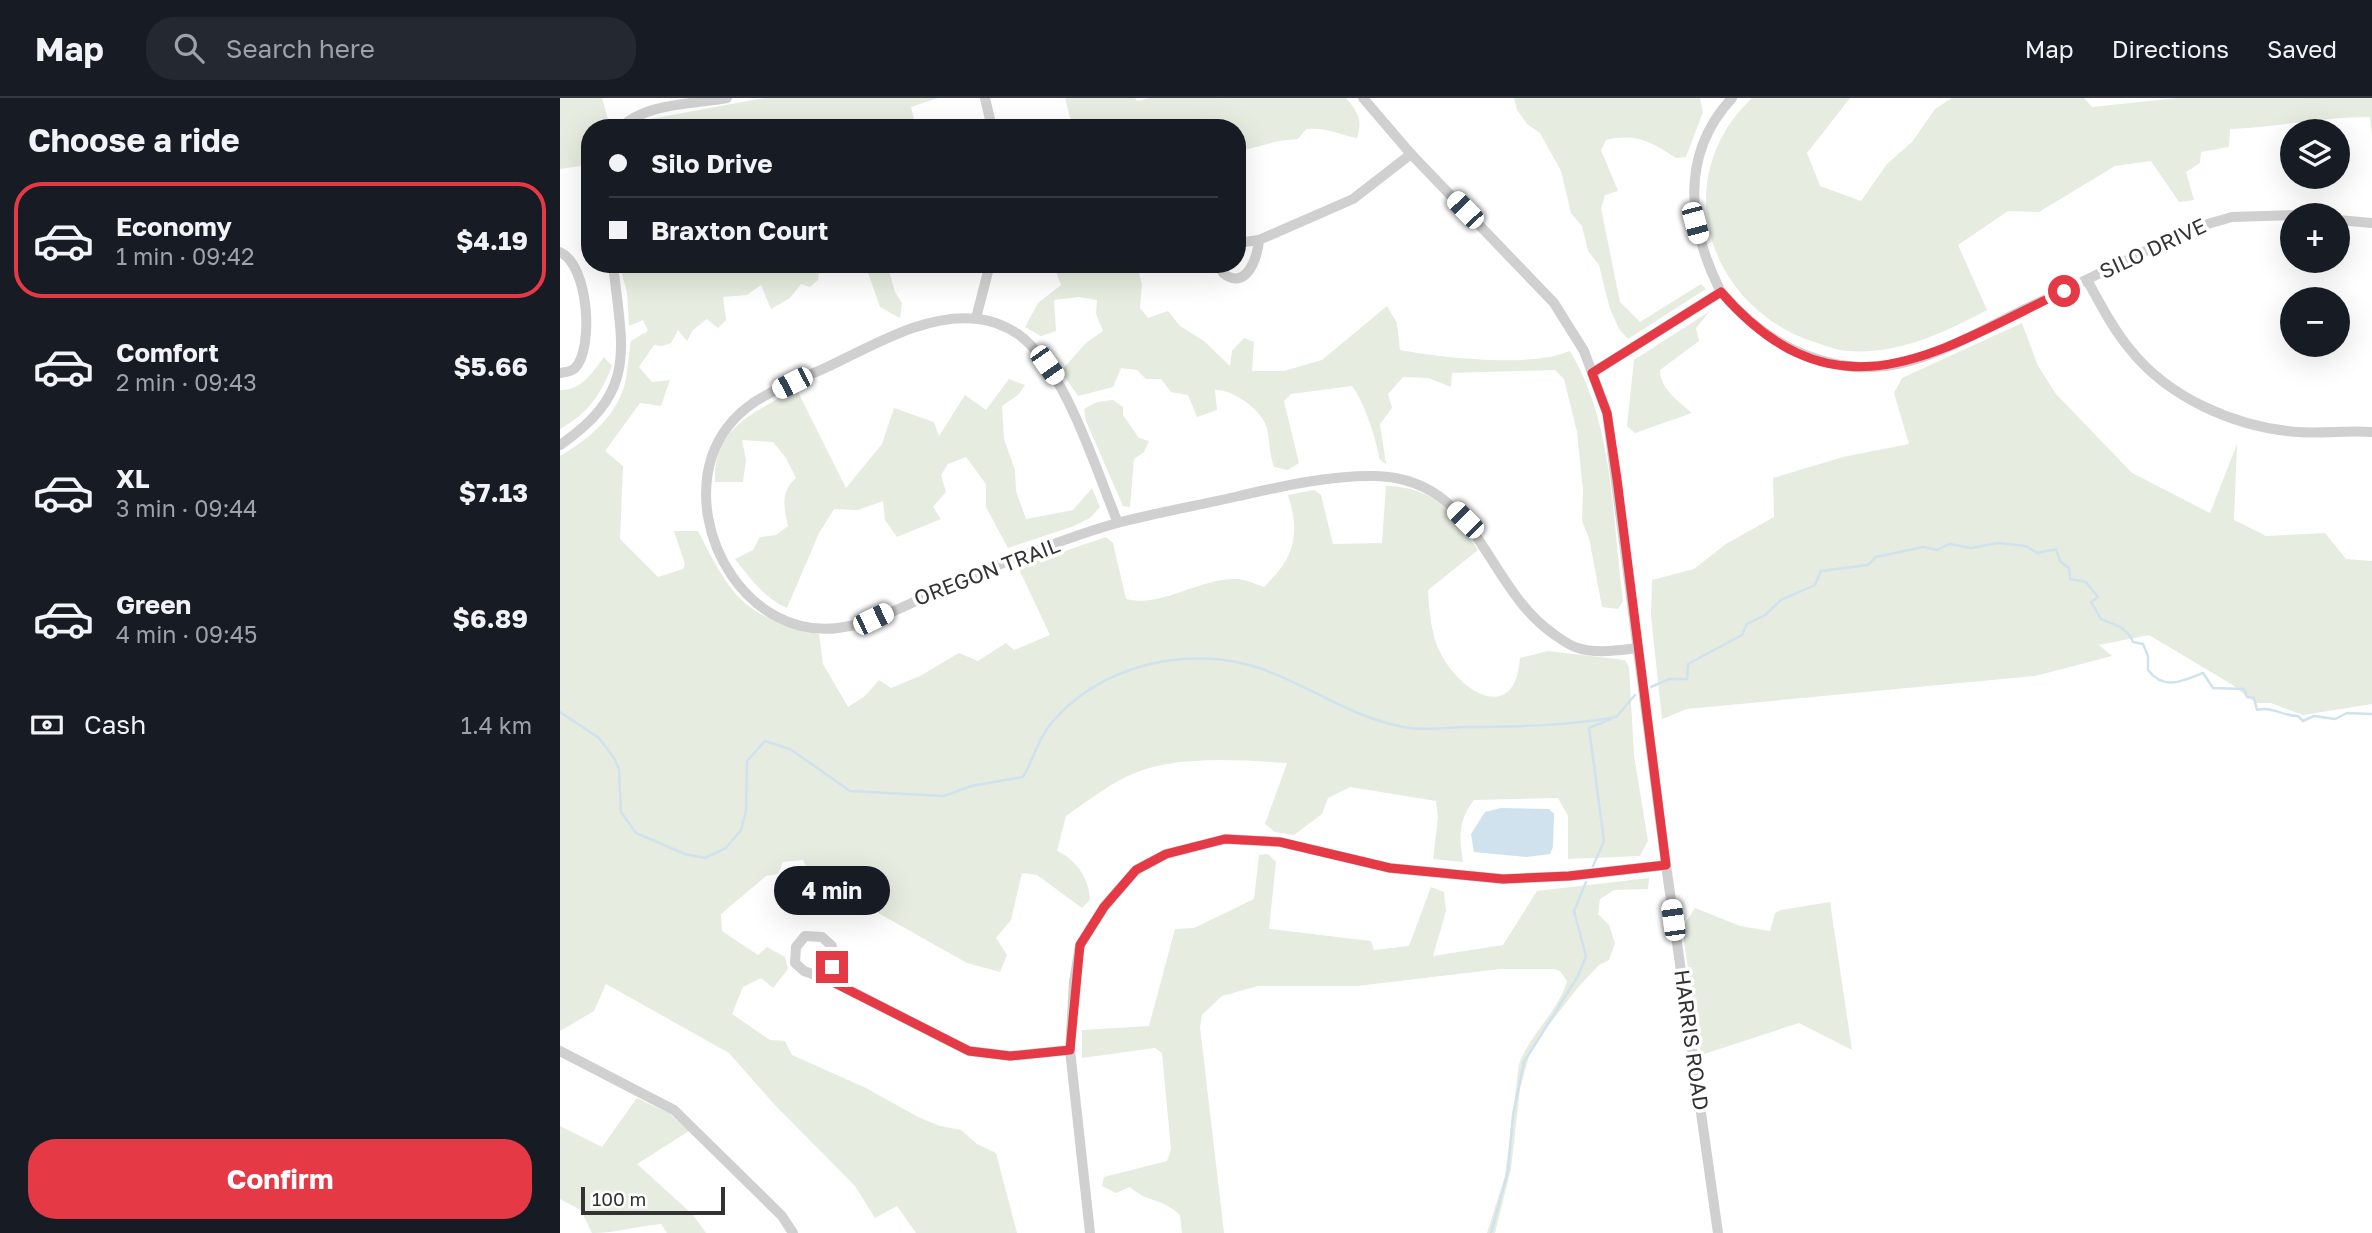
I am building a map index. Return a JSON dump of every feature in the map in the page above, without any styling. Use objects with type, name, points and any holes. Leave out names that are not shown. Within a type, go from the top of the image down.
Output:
[{"type":"street","points":[[633,119],[651,112],[727,98]]},
{"type":"street","points":[[985,98],[990,119]]},
{"type":"street","name":"HARRIS ROAD","points":[[1363,98],[1411,154],[1554,303],[1584,351],[1607,413],[1666,865],[1718,1233]]},
{"type":"street","points":[[1592,373],[1721,292],[1700,241],[1693,185],[1707,131],[1732,98]]},
{"type":"street","points":[[1246,242],[1259,240],[1353,199],[1411,154]]},
{"type":"street","name":"SILO DRIVE","points":[[1721,292],[1751,324],[1794,351],[1832,364],[1872,367],[1912,361],[1948,346],[2213,222],[2254,215],[2280,215]]},
{"type":"street","points":[[2350,221],[2372,223]]},
{"type":"street","points":[[1226,273],[1228,277],[1247,273],[1258,258],[1259,240]]},
{"type":"street","points":[[560,252],[572,259],[578,268],[585,295],[580,361],[570,372],[560,373]]},
{"type":"street","points":[[560,445],[600,412],[618,377],[621,338],[614,273]]},
{"type":"street","points":[[976,318],[988,273]]},
{"type":"street","points":[[2087,280],[2129,349],[2160,380],[2198,402],[2226,416],[2272,429],[2315,433],[2372,432]]},
{"type":"street","name":"OREGON TRAIL","points":[[1118,523],[1056,378],[1044,360],[1015,332],[976,318],[930,323],[895,336],[753,403],[723,430],[711,460],[705,498],[711,532],[724,564],[754,604],[792,623],[837,629],[873,619],[982,571],[1118,523],[1270,489],[1337,479],[1377,477],[1414,481],[1444,499],[1465,520],[1516,599],[1540,625],[1578,649],[1610,651],[1638,648]]},
{"type":"street","points":[[1090,1233],[1070,1050],[1080,945],[1104,907],[1136,870],[1166,854],[1225,839],[1266,841],[1390,868],[1503,879],[1569,876],[1666,865]]},
{"type":"street","points":[[829,980],[832,946],[822,937],[805,936],[796,947],[795,962],[804,971],[829,980],[969,1051],[1010,1056],[1070,1050]]},
{"type":"street","points":[[560,1051],[674,1110],[782,1216],[793,1233]]},
{"type":"shaded area","points":[[560,98],[602,98],[608,119],[581,119],[581,166],[560,169]]},
{"type":"shaded area","points":[[764,98],[938,98],[911,107],[914,119],[650,119]]},
{"type":"shaded area","points":[[1065,98],[1135,98],[1137,101],[1149,98],[1346,98],[1356,112],[1360,126],[1357,138],[1326,130],[1306,129],[1298,139],[1246,150],[1246,119],[1070,118]]},
{"type":"shaded area","points":[[1514,98],[1700,98],[1703,112],[1686,157],[1676,158],[1651,143],[1635,138],[1606,140],[1601,150],[1618,191],[1605,195],[1601,208],[1620,302],[1640,322],[1701,284],[1706,289],[1628,339],[1619,329],[1610,309],[1599,265],[1588,251],[1582,226],[1571,213],[1561,171],[1540,133],[1527,124],[1517,110]]},
{"type":"shaded area","points":[[1752,98],[1850,98],[1807,153],[1820,186],[1861,201],[1887,164],[1912,142],[1935,109],[1952,98],[2084,98],[2092,107],[2178,98],[2372,98],[2372,135],[2370,117],[2280,119],[2280,124],[2230,129],[2229,147],[2201,152],[2200,163],[2186,172],[2194,200],[2179,202],[2151,161],[2115,166],[2039,212],[2008,211],[1958,245],[1987,310],[1920,341],[1884,350],[1866,351],[1833,348],[1811,341],[1775,323],[1746,299],[1724,269],[1711,235],[1706,200],[1711,164],[1726,130]]},
{"type":"shaded area","points":[[622,273],[819,273],[818,280],[810,287],[801,284],[790,298],[771,309],[761,285],[747,295],[723,297],[726,320],[718,328],[707,319],[693,330],[687,341],[678,330],[671,343],[654,345],[639,367],[652,382],[670,380],[661,406],[640,403],[605,451],[623,466],[620,539],[658,577],[683,569],[685,564],[674,531],[698,531],[731,589],[743,601],[773,620],[819,634],[823,664],[848,707],[865,696],[879,680],[891,688],[920,676],[959,653],[978,661],[1006,643],[1014,650],[1050,635],[1018,567],[1106,537],[1113,543],[1126,599],[1154,599],[1224,580],[1238,579],[1264,587],[1282,566],[1292,545],[1294,522],[1288,495],[1314,490],[1321,495],[1333,544],[1382,543],[1386,486],[1403,487],[1441,504],[1460,524],[1478,550],[1428,590],[1431,623],[1441,654],[1450,668],[1473,690],[1486,696],[1498,696],[1508,691],[1516,679],[1520,658],[1548,651],[1625,660],[1629,667],[1634,755],[1648,841],[1640,856],[1568,859],[1568,816],[1558,798],[1474,800],[1462,822],[1463,862],[1433,859],[1438,818],[1436,801],[1350,787],[1328,798],[1322,814],[1294,835],[1275,832],[1265,824],[1287,763],[1210,760],[1171,763],[1126,777],[1066,816],[1057,851],[1081,871],[1090,900],[1082,908],[1037,875],[1022,873],[1011,920],[996,938],[1007,955],[1000,972],[967,963],[878,913],[886,891],[884,882],[835,868],[808,870],[803,860],[783,862],[778,874],[766,876],[721,914],[722,931],[758,955],[767,947],[785,957],[788,969],[773,988],[761,978],[743,987],[732,1014],[770,1040],[785,1041],[792,1055],[866,1088],[918,1117],[940,1126],[961,1130],[977,1144],[996,1153],[1017,1233],[916,1233],[897,1206],[875,1218],[855,1186],[773,1103],[729,1053],[606,984],[594,1011],[560,1031],[560,456],[589,436],[606,420],[625,385],[631,341],[648,331],[643,320],[629,326],[627,292]]},
{"type":"shaded area","points":[[868,273],[890,273],[895,292],[902,303],[900,318],[880,307]]},
{"type":"shaded area","points":[[1056,273],[1139,273],[1142,284],[1140,308],[1148,318],[1168,311],[1180,326],[1204,341],[1230,366],[1232,351],[1244,338],[1254,342],[1252,371],[1284,371],[1322,360],[1387,306],[1397,323],[1400,350],[1486,360],[1532,359],[1570,351],[1595,410],[1603,441],[1623,601],[1618,609],[1602,607],[1589,538],[1582,521],[1583,490],[1577,432],[1564,379],[1555,370],[1452,373],[1451,387],[1428,378],[1403,377],[1388,394],[1392,408],[1380,424],[1386,464],[1380,460],[1369,421],[1352,386],[1291,394],[1284,401],[1299,463],[1288,470],[1274,467],[1267,428],[1259,414],[1230,393],[1215,390],[1217,410],[1197,417],[1188,395],[1171,392],[1161,379],[1146,379],[1137,370],[1121,368],[1113,387],[1078,396],[1061,371],[1086,343],[1103,331],[1096,314],[1097,300],[1079,297],[1054,300],[1056,331],[1041,336],[1025,327],[1038,303],[1061,285]]},
{"type":"shaded area","points":[[1710,311],[1696,328],[1699,341],[1660,370],[1667,389],[1692,413],[1635,433],[1627,426],[1634,360]]},
{"type":"shaded area","points":[[2022,323],[2038,366],[2056,394],[2132,473],[2210,513],[2237,444],[2234,520],[2266,536],[2325,533],[2346,559],[2372,561],[2372,704],[2303,715],[2271,703],[2256,703],[2231,684],[2149,635],[2099,645],[2112,656],[2035,676],[1687,709],[1662,719],[1651,616],[1652,580],[1694,569],[1726,544],[1774,517],[1773,478],[1843,457],[1909,444],[1894,393],[1902,378]]},
{"type":"shaded area","points":[[604,357],[612,366],[598,395],[586,410],[560,429],[560,390],[580,384]]},
{"type":"shaded area","points":[[1009,379],[1025,385],[1019,394],[1002,406],[1004,439],[1015,470],[1016,491],[1026,519],[1073,510],[1092,488],[1100,507],[1090,518],[1008,548],[986,507],[986,484],[966,457],[948,464],[941,475],[946,492],[933,507],[941,519],[897,537],[885,520],[883,501],[858,510],[834,509],[819,533],[787,608],[764,593],[735,559],[753,550],[760,537],[776,535],[788,526],[785,494],[796,478],[786,458],[773,442],[742,440],[746,460],[743,482],[715,482],[716,463],[721,447],[739,424],[752,414],[796,388],[846,488],[882,444],[894,408],[934,422],[939,436],[965,395],[986,410]]},
{"type":"shaded area","points":[[1113,400],[1123,407],[1123,415],[1139,438],[1149,441],[1144,452],[1134,459],[1130,507],[1123,506],[1086,421],[1084,409],[1097,402]]},
{"type":"shaded area","points":[[1268,854],[1276,862],[1269,929],[1371,941],[1374,950],[1409,946],[1431,887],[1444,892],[1446,911],[1433,956],[1503,945],[1537,891],[1649,878],[1648,889],[1614,890],[1600,899],[1598,914],[1609,925],[1615,943],[1609,960],[1599,965],[1580,985],[1537,1040],[1529,1056],[1520,1089],[1511,1169],[1495,1233],[1487,1233],[1505,1176],[1519,1064],[1557,1003],[1567,981],[1560,971],[1554,969],[1500,969],[1357,986],[1258,986],[1222,996],[1202,1015],[1200,1027],[1224,1233],[1182,1233],[1180,1215],[1173,1209],[1130,1187],[1116,1193],[1102,1186],[1104,1177],[1167,1161],[1171,1149],[1162,1053],[1155,1048],[1082,1058],[1082,1030],[1149,1026],[1175,929],[1194,928],[1254,899],[1259,855]]},
{"type":"shaded area","points":[[1830,902],[1852,1050],[1799,1023],[1701,1055],[1682,928],[1695,908],[1740,926],[1770,931],[1775,913],[1781,910]]},
{"type":"shaded area","points":[[637,1098],[669,1113],[689,1131],[637,1164],[693,1215],[706,1233],[667,1233],[661,1224],[592,1233],[581,1210],[560,1199],[560,1126],[602,1147]]},
{"type":"water","points":[[1501,808],[1549,809],[1554,814],[1553,847],[1550,854],[1527,857],[1474,852],[1471,834],[1485,812]]},
{"type":"waterway","points":[[1651,687],[1669,679],[1687,679],[1688,664],[1742,635],[1747,624],[1765,615],[1781,600],[1815,585],[1821,571],[1868,565],[1876,557],[1923,547],[1937,550],[1949,544],[1971,548],[1998,543],[2026,546],[2037,553],[2056,549],[2060,561],[2069,568],[2070,579],[2086,582],[2098,597],[2091,602],[2101,619],[2124,630],[2133,642],[2143,644],[2148,656],[2148,670],[2160,680],[2174,682],[2203,673],[2213,688],[2244,689],[2247,697],[2254,698],[2257,710],[2268,709],[2298,716],[2303,721],[2314,716],[2335,719],[2347,713],[2372,714]]},
{"type":"waterway","points":[[560,712],[599,738],[614,758],[619,769],[621,812],[636,833],[685,854],[705,858],[726,848],[741,830],[746,811],[747,761],[765,741],[790,749],[850,791],[944,796],[971,786],[1023,777],[1048,728],[1073,701],[1096,685],[1122,673],[1149,664],[1178,659],[1235,662],[1262,669],[1362,715],[1406,728],[1539,725],[1616,717]]},
{"type":"waterway","points":[[1617,716],[1635,695]]},
{"type":"waterway","points":[[1593,866],[1604,841],[1589,728],[1611,719]]},
{"type":"waterway","points":[[1491,1233],[1508,1171],[1513,1115],[1524,1062],[1578,976],[1586,956],[1574,911],[1586,882]]},
{"type":"route","points":[[832,967],[829,980],[969,1051],[1010,1056],[1037,1055],[1070,1050],[1074,982],[1080,945],[1104,907],[1136,870],[1166,854],[1225,839],[1280,842],[1390,868],[1503,879],[1569,876],[1666,865],[1617,479],[1607,413],[1592,373],[1721,292],[1751,324],[1794,351],[1832,364],[1872,367],[1912,361],[2064,291]]}]
